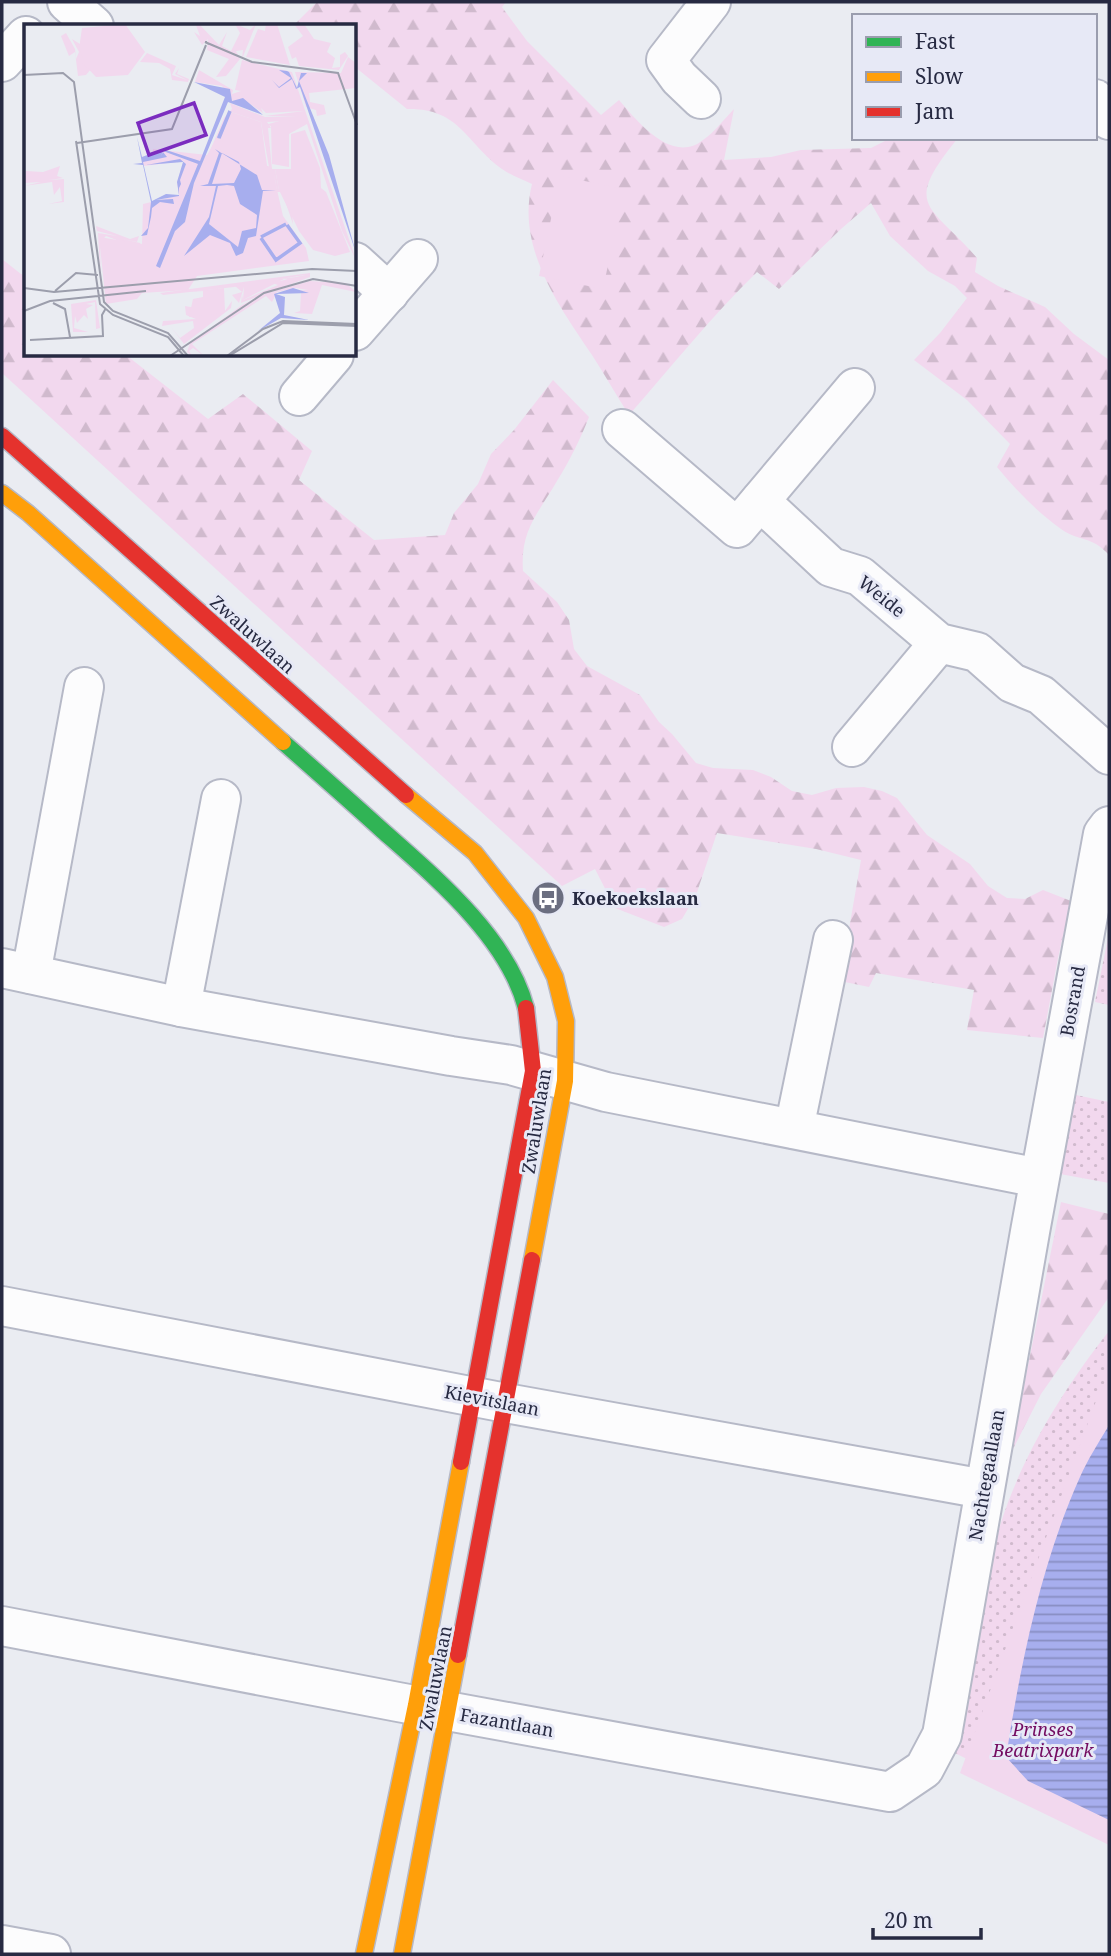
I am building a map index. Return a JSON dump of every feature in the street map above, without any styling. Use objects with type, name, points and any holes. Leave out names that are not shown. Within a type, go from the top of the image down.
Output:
[{"type":"main road","name":"Zwaluwlaan","points":[[2,436],[403,793],[475,853],[526,918],[555,977],[566,1021],[549,1076],[432,1708],[402,1954]]},
{"type":"main road","name":"Zwaluwlaan","points":[[2,493],[28,513],[441,883],[500,951],[522,992],[530,1028],[549,1076],[432,1708],[364,1954]]},
{"type":"street","points":[[37,24],[58,2]]},
{"type":"street","points":[[67,2],[92,24]]},
{"type":"street","points":[[701,99],[679,78],[666,60],[711,2]]},
{"type":"street","points":[[2,62],[24,38]]},
{"type":"street","points":[[1097,102],[1109,120]]},
{"type":"street","points":[[357,329],[418,259]]},
{"type":"street","points":[[357,264],[389,293]]},
{"type":"street","points":[[299,396],[332,357]]},
{"type":"street","points":[[621,429],[737,528],[855,388]]},
{"type":"street","name":"Weide","points":[[760,501],[831,567],[860,576],[939,643],[977,652],[1012,683],[1041,695],[1109,755]]},
{"type":"street","points":[[852,747],[939,643]]},
{"type":"street","points":[[84,687],[16,971],[181,1007],[511,1065],[606,1092],[1040,1178]]},
{"type":"street","points":[[181,1007],[221,799]]},
{"type":"street","name":"Bosrand","points":[[1040,1178],[1103,834],[1109,826]]},
{"type":"street","points":[[794,1129],[833,940]]},
{"type":"street","name":"Nachtegaallaan","points":[[923,1769],[942,1735],[1040,1178]]},
{"type":"street","name":"Kievitslaan","points":[[2,1306],[489,1400],[984,1489]]},
{"type":"street","name":"Fazantlaan","points":[[2,1626],[890,1792],[923,1769]]},
{"type":"street","points":[[2,1945],[51,1954]]},
{"type":"green space","points":[[317,2],[506,2],[502,7],[527,41],[601,115],[619,100],[635,119],[656,137],[679,147],[691,146],[703,140],[734,109],[724,160],[771,157],[801,150],[871,148],[887,140],[957,140],[930,179],[928,204],[977,258],[975,272],[998,286],[1045,307],[1074,334],[1109,360],[1109,555],[1091,541],[1061,529],[1027,500],[997,467],[1010,444],[967,400],[914,360],[940,333],[967,298],[955,286],[928,271],[890,236],[871,203],[779,289],[757,272],[707,324],[629,415],[566,316],[544,275],[530,230],[532,184],[512,175],[489,159],[451,120],[425,110],[407,109],[357,69],[357,24],[295,24]]},
{"type":"green space","points":[[560,176],[624,189],[603,289],[539,276]]},
{"type":"green space","points":[[2,259],[24,276],[24,357],[129,357],[208,419],[243,394],[312,451],[299,480],[374,540],[445,535],[454,513],[478,484],[491,454],[514,430],[553,380],[589,417],[570,458],[527,533],[523,571],[557,602],[569,620],[574,649],[587,666],[640,695],[659,722],[696,763],[713,768],[753,770],[771,777],[792,791],[812,795],[836,788],[864,787],[882,791],[897,798],[927,835],[970,864],[988,886],[1007,898],[1025,899],[1043,890],[1071,901],[1043,1038],[967,1030],[974,990],[876,973],[869,987],[840,981],[861,860],[816,849],[717,833],[696,895],[682,919],[664,927],[615,908],[595,869],[562,886],[2,373]]},
{"type":"green space","points":[[1109,933],[1109,1005],[1095,1002]]},
{"type":"green space","points":[[1076,1095],[1109,1102],[1109,1183],[1060,1174]]},
{"type":"green space","points":[[1061,1202],[1109,1214],[1109,1297],[1041,1394],[1010,1455]]},
{"type":"green space","points":[[1109,1331],[1109,1425],[1030,1791],[955,1753],[961,1734],[979,1623],[1000,1525],[1023,1466],[1038,1437],[1072,1382]]},
{"type":"green space","name":"Prinses Beatrixpark","points":[[1109,1374],[1109,1845],[960,1773],[1096,1401]]},
{"type":"water","name":"Prinses Beatrixpark","points":[[1109,1425],[1109,1820],[1028,1781],[1006,1757],[1018,1685],[1043,1579],[1080,1477]]},
{"type":"traffic: fast","points":[[283,742],[425,868],[467,911],[487,933],[503,957],[517,982],[526,1008]]},
{"type":"traffic: slow","points":[[2,493],[28,513],[283,742]]},
{"type":"traffic: slow","points":[[406,795],[475,853],[526,918],[555,977],[566,1021],[565,1081],[532,1260]]},
{"type":"traffic: slow","points":[[364,1954],[416,1705],[461,1462]]},
{"type":"traffic: slow","points":[[402,1954],[458,1655]]},
{"type":"traffic: jam","points":[[2,436],[406,795]]},
{"type":"traffic: jam","points":[[461,1462],[533,1071],[526,1008]]},
{"type":"traffic: jam","points":[[458,1655],[532,1260]]},
{"type":"place","name":"Koekoekslaan","points":[[548,898]]}]
